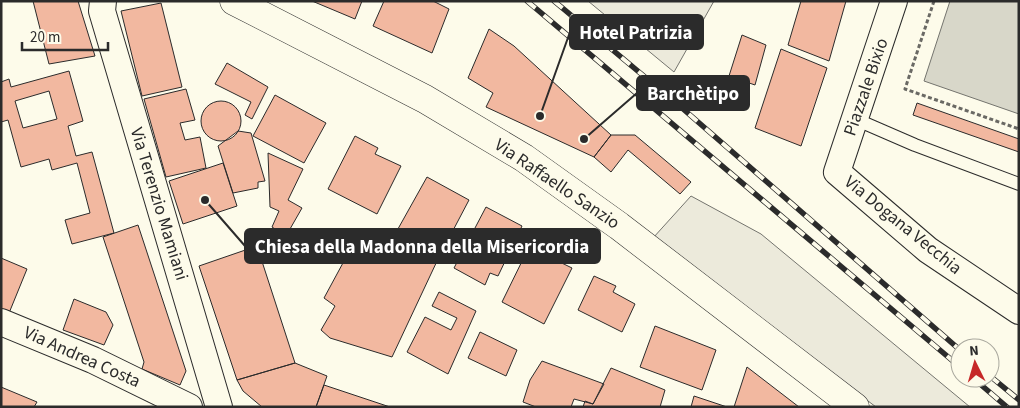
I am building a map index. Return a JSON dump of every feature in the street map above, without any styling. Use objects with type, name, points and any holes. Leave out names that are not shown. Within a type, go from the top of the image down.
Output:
[{"type":"main road","name":"Via Raffaello Sanzio","points":[[234,1],[425,99],[524,158],[619,226],[855,407]]},
{"type":"street","name":"Via Terenzio Mamiani","points":[[103,1],[102,11],[219,407]]},
{"type":"street","name":"Piazzale Bixio","points":[[837,172],[894,1]]},
{"type":"street","name":"Via Dogana Vecchia","points":[[837,172],[928,250],[1019,311]]},
{"type":"street","name":"Via Andrea Costa","points":[[1,322],[94,360],[190,407]]},
{"type":"lane","points":[[855,119],[916,145],[1019,184]]},
{"type":"path","points":[[934,1],[905,89],[1019,129]]},
{"type":"shaded area","points":[[588,1],[714,1],[674,72]]},
{"type":"shaded area","points":[[950,1],[1019,1],[1019,114],[924,81]]},
{"type":"shaded area","points":[[691,196],[761,234],[970,407],[876,407],[653,238]]},
{"type":"building","points":[[33,1],[78,1],[95,56],[49,64]]},
{"type":"building","points":[[312,1],[362,1],[355,19]]},
{"type":"building","points":[[384,1],[433,1],[449,9],[432,53],[373,26]]},
{"type":"building","points":[[801,1],[846,1],[829,61],[788,45]]},
{"type":"building","points":[[161,3],[182,87],[142,96],[121,11]]},
{"type":"building","points":[[489,29],[514,46],[611,135],[594,157],[486,107],[493,93],[468,78]]},
{"type":"building","points":[[742,35],[766,45],[755,85],[729,76]]},
{"type":"building","points":[[781,49],[827,68],[801,146],[755,128]]},
{"type":"building","points":[[227,63],[268,87],[252,119],[245,115],[251,102],[215,84]]},
{"type":"building","points":[[69,71],[83,121],[68,126],[76,156],[92,152],[114,233],[72,244],[65,220],[90,213],[77,163],[52,170],[49,159],[21,167],[8,120],[1,122],[1,82],[9,79],[11,87]],"holes":[[[49,91],[57,119],[23,128],[15,101]]]},
{"type":"building","points":[[186,89],[195,120],[180,123],[185,140],[200,137],[206,168],[166,177],[144,99]]},
{"type":"building","points":[[275,95],[326,123],[304,163],[253,136]]},
{"type":"building","points":[[225,101],[232,104],[238,110],[241,121],[240,129],[232,138],[225,141],[217,141],[210,138],[202,129],[201,117],[204,110],[213,102]]},
{"type":"building","points":[[917,103],[1019,139],[1019,152],[913,115]]},
{"type":"building","points":[[238,131],[251,133],[265,181],[258,182],[258,188],[233,193],[218,146]]},
{"type":"building","points":[[611,135],[635,135],[691,182],[680,194],[628,150],[611,172],[594,157]]},
{"type":"building","points":[[355,136],[378,148],[375,154],[401,166],[377,214],[328,189]]},
{"type":"building","points":[[268,153],[303,169],[288,200],[302,208],[286,236],[272,227],[279,211],[270,207]]},
{"type":"building","points":[[223,163],[237,206],[183,224],[169,181]]},
{"type":"building","points":[[427,177],[469,200],[438,259],[394,236]]},
{"type":"building","points":[[486,207],[522,226],[498,276],[490,273],[485,285],[454,268]]},
{"type":"building","points":[[138,225],[186,371],[180,385],[142,369],[144,362],[103,237]]},
{"type":"building","points":[[394,236],[438,259],[392,357],[330,338],[321,330],[335,306],[324,298],[357,237],[385,251]]},
{"type":"building","points":[[257,246],[295,363],[237,380],[199,266]]},
{"type":"building","points":[[529,247],[572,268],[544,324],[502,302]]},
{"type":"building","points":[[1,258],[27,269],[7,318],[1,316]]},
{"type":"building","points":[[594,276],[616,286],[613,292],[635,304],[622,332],[578,310]]},
{"type":"building","points":[[439,292],[476,311],[448,374],[407,352],[425,317],[451,330],[457,318],[432,306]]},
{"type":"building","points":[[74,299],[106,312],[113,325],[104,345],[63,330]]},
{"type":"building","points":[[655,326],[716,350],[702,390],[640,367]]},
{"type":"building","points":[[480,332],[517,350],[506,376],[468,358]]},
{"type":"building","points":[[542,361],[604,384],[593,404],[574,399],[571,407],[536,407],[523,402],[530,380]]},
{"type":"building","points":[[295,363],[327,376],[316,407],[262,407],[243,391],[237,380]]},
{"type":"building","points":[[747,367],[799,407],[734,407]]},
{"type":"building","points":[[611,368],[665,390],[660,407],[583,407],[585,401],[593,404]]},
{"type":"building","points":[[324,385],[390,407],[316,407]]},
{"type":"building","points":[[1,387],[37,402],[34,407],[1,407]]},
{"type":"building","points":[[694,396],[727,407],[691,407]]},
{"type":"railway","points":[[527,1],[950,359]]},
{"type":"railway","points":[[554,1],[682,108],[950,341]]},
{"type":"railway","points":[[1000,384],[1019,400]]},
{"type":"railway","points":[[985,388],[1007,407]]},
{"type":"place","name":"Hotel Patrizia","points":[[540,116]]},
{"type":"place","name":"Barchètipo","points":[[584,139]]},
{"type":"place","name":"Chiesa della Madonna della Misericordia","points":[[205,200]]}]
